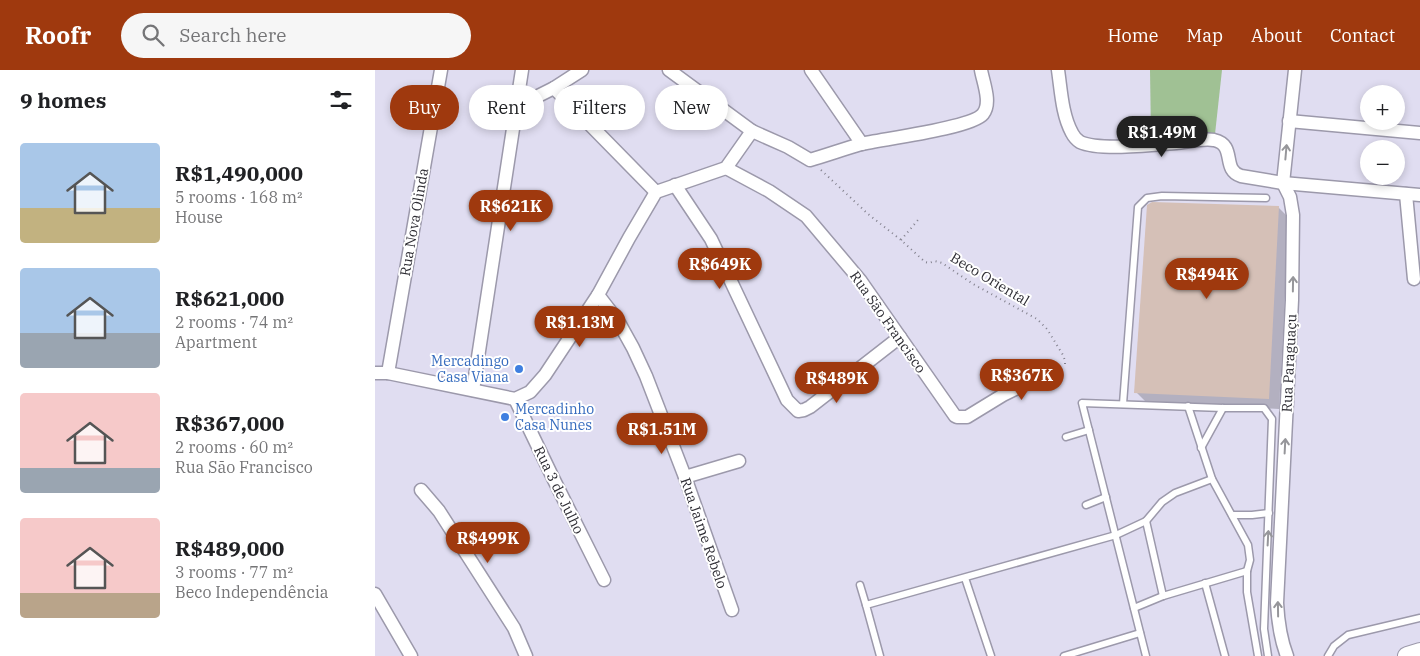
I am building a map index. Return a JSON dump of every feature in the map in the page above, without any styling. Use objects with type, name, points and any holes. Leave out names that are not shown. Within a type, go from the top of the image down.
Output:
[{"type":"main road","points":[[1407,656],[1420,652]]},
{"type":"street","name":"Rua Nova Olinda","points":[[381,373],[441,70]]},
{"type":"street","points":[[520,85],[522,70]]},
{"type":"street","points":[[559,85],[582,70]]},
{"type":"street","points":[[669,70],[752,131],[788,147],[810,160],[862,144],[956,126],[978,118],[983,115],[987,99],[981,70]]},
{"type":"street","points":[[811,70],[862,144]]},
{"type":"street","points":[[1058,70],[1068,124],[1073,135],[1079,141],[1111,147],[1211,140],[1222,143],[1227,148],[1230,167],[1236,174],[1257,180],[1420,195]]},
{"type":"street","name":"Rua Paraguaçu","points":[[1287,656],[1279,632],[1277,603],[1292,300],[1293,215],[1289,197],[1283,183],[1295,70]]},
{"type":"street","points":[[544,93],[554,88]]},
{"type":"street","points":[[1289,121],[1420,133]]},
{"type":"street","points":[[473,390],[513,130]]},
{"type":"street","points":[[595,130],[656,192]]},
{"type":"street","points":[[381,373],[515,399],[530,392],[545,375],[598,295],[656,192],[726,168],[752,131]]},
{"type":"street","name":"Rua São Francisco","points":[[726,168],[769,191],[806,216],[860,280],[955,416],[967,417],[1029,382],[1056,375]]},
{"type":"street","points":[[675,185],[711,239],[787,400],[798,411],[811,407],[900,336]]},
{"type":"street","points":[[1406,194],[1414,279]]},
{"type":"street","name":"Rua Jaime Rebelo","points":[[598,295],[618,321],[646,376],[685,476],[731,610]]},
{"type":"street","name":"Rua 3 de Julho","points":[[515,399],[604,580]]},
{"type":"street","points":[[685,476],[739,461]]},
{"type":"street","points":[[421,490],[439,511],[514,628],[527,656]]},
{"type":"street","points":[[375,594],[411,656]]},
{"type":"lane","points":[[1123,404],[1138,207],[1147,198],[1162,196],[1267,198]]},
{"type":"lane","points":[[1146,656],[1082,403],[1264,408],[1272,418],[1264,629],[1268,656]]},
{"type":"lane","points":[[1188,406],[1212,479],[1248,545],[1250,560],[1247,571],[1247,592],[1258,656]]},
{"type":"lane","points":[[1201,448],[1223,408]]},
{"type":"lane","points":[[1066,437],[1089,430]]},
{"type":"lane","points":[[866,605],[1116,535],[1146,521],[1162,502],[1175,493],[1212,479]]},
{"type":"lane","points":[[1086,505],[1106,497]]},
{"type":"lane","points":[[1232,515],[1269,513]]},
{"type":"lane","points":[[1146,521],[1163,596]]},
{"type":"lane","points":[[1134,608],[1163,596],[1247,571]]},
{"type":"lane","points":[[965,578],[991,656]]},
{"type":"lane","points":[[1205,583],[1225,656]]},
{"type":"lane","points":[[860,585],[880,656]]},
{"type":"lane","points":[[1328,656],[1334,646],[1348,635],[1420,618]]},
{"type":"lane","points":[[1064,656],[1141,633]]},
{"type":"path","name":"Beco Oriental","points":[[810,160],[868,214],[925,262],[935,261],[943,263],[973,284],[1037,319],[1047,329],[1065,361],[1064,371],[1056,375]]},
{"type":"path","points":[[901,240],[918,220]]},
{"type":"green space","points":[[1150,70],[1222,70],[1215,134],[1151,136]]},
{"type":"building","points":[[1152,202],[1279,206],[1269,399],[1134,393],[1147,205]]},
{"type":"place","name":"Mercadingo Casa Viana","points":[[519,369]]},
{"type":"place","name":"Mercadinho Casa Nunes","points":[[505,417]]}]
